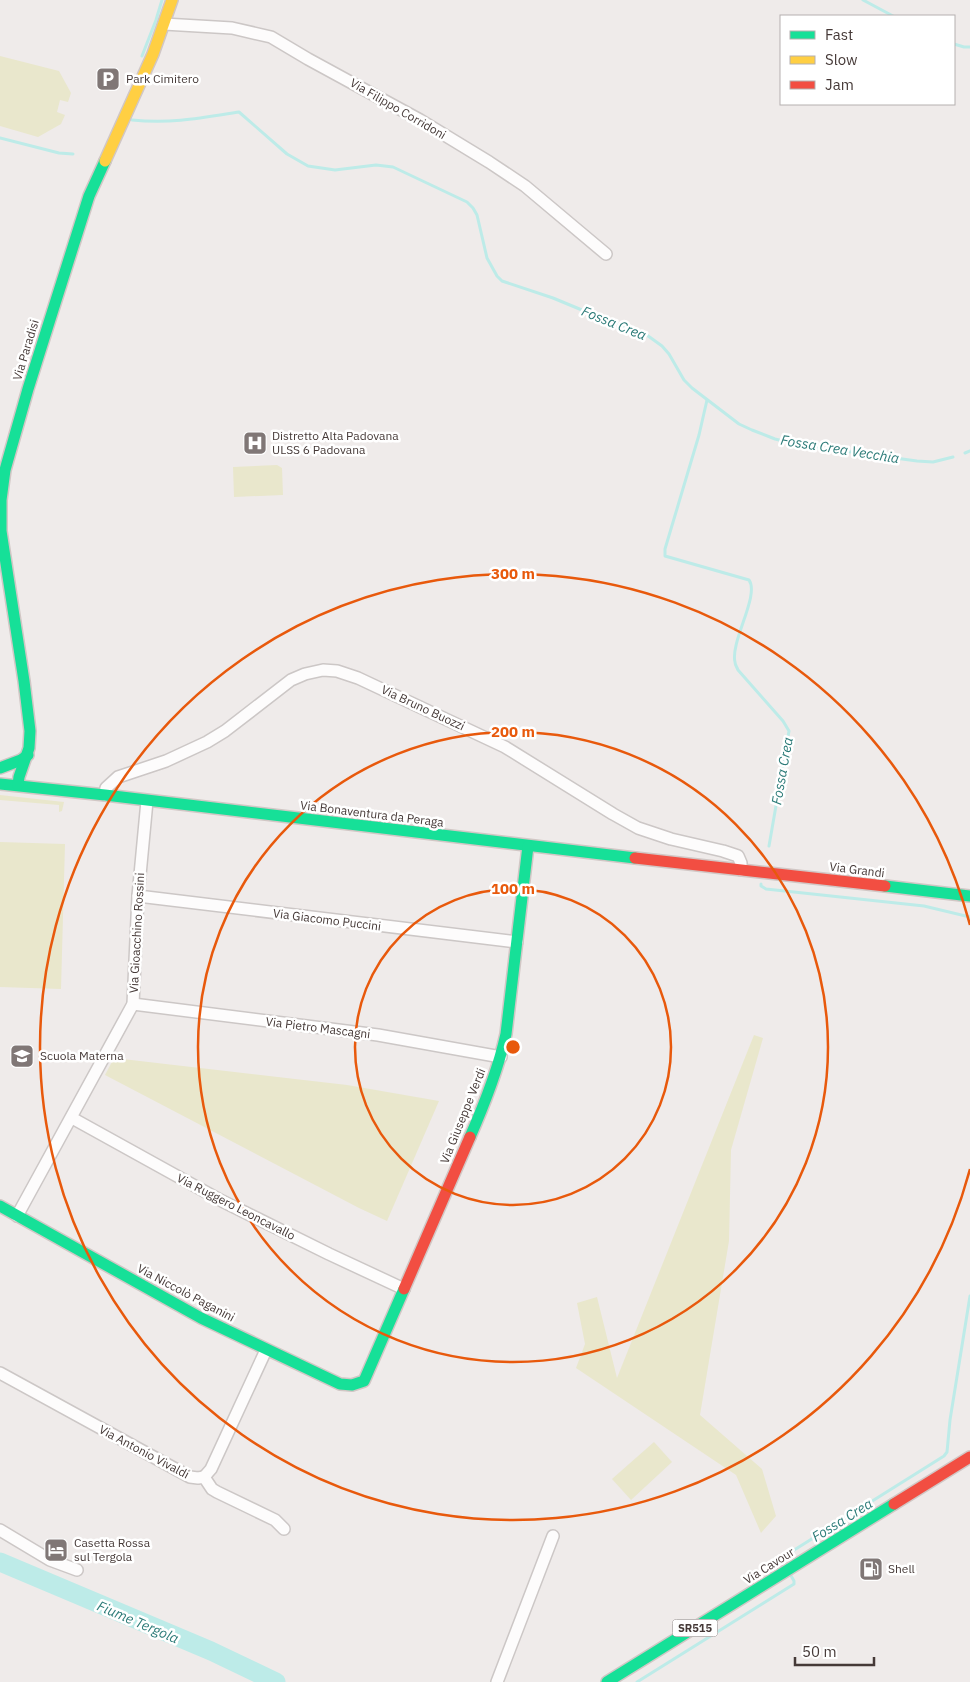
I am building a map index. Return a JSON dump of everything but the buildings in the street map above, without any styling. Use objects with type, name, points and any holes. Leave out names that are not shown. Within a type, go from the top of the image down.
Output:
[{"type":"street","name":"Via Paradisi","points":[[18,785],[19,777],[28,755],[30,718],[1,531],[1,500],[5,470],[28,389],[89,196],[153,54],[172,0]]},
{"type":"street","name":"Via Filippo Corridoni","points":[[164,24],[232,28],[271,37],[420,120],[490,162],[525,186],[606,254]]},
{"type":"street","name":"Via Bruno Buozzi","points":[[105,795],[106,788],[118,777],[166,761],[207,742],[225,731],[291,680],[315,671],[337,671],[358,678],[505,747],[638,828],[671,839],[738,856],[741,870]]},
{"type":"street","points":[[0,768],[21,760],[28,755]]},
{"type":"street","name":"Via Bonaventura da Peraga","points":[[0,784],[741,870]]},
{"type":"street","name":"Via Gioacchino Rossini","points":[[17,1216],[133,1004],[138,896],[146,801]]},
{"type":"street","name":"Via Giuseppe Verdi","points":[[364,1380],[491,1088],[501,1057],[506,1034],[528,846]]},
{"type":"street","name":"Via Grandi","points":[[741,870],[970,896]]},
{"type":"street","name":"Via Giacomo Puccini","points":[[138,896],[517,942]]},
{"type":"street","name":"Via Pietro Mascagni","points":[[133,1004],[378,1035],[501,1057]]},
{"type":"street","name":"Via Ruggero Leoncavallo","points":[[72,1118],[222,1201],[404,1289]]},
{"type":"street","name":"Via Niccolò Paganini","points":[[0,1206],[201,1318],[266,1350],[340,1384],[357,1385],[364,1380]]},
{"type":"street","points":[[204,1476],[209,1473],[215,1462],[266,1350]]},
{"type":"street","name":"Via Antonio Vivaldi","points":[[0,1372],[190,1477],[198,1478],[204,1476],[212,1489],[275,1520],[284,1529]]},
{"type":"street","name":"Via Cavour","points":[[607,1682],[970,1458]]},
{"type":"street","points":[[0,1530],[50,1560],[77,1570]]},
{"type":"street","points":[[498,1682],[553,1536]]},
{"type":"shaded area","points":[[0,56],[59,71],[71,93],[68,102],[60,100],[57,112],[65,115],[61,124],[38,137],[0,126]]},
{"type":"shaded area","points":[[277,465],[282,468],[283,495],[234,497],[233,467]]},
{"type":"shaded area","points":[[0,795],[64,802],[62,811],[59,812],[59,805],[0,800]]},
{"type":"shaded area","points":[[0,842],[65,844],[61,989],[0,987]]},
{"type":"shaded area","points":[[754,1035],[763,1038],[731,1150],[729,1241],[700,1415],[762,1469],[776,1516],[761,1533],[736,1475],[576,1368],[585,1344],[577,1303],[597,1297],[617,1378]]},
{"type":"shaded area","points":[[114,1058],[347,1085],[439,1101],[387,1221],[105,1075]]},
{"type":"shaded area","points":[[654,1442],[672,1462],[631,1500],[612,1479]]},
{"type":"waterway","points":[[142,56],[162,0]]},
{"type":"waterway","points":[[863,0],[891,15]]},
{"type":"waterway","points":[[955,44],[970,47]]},
{"type":"waterway","name":"Fossa Crea","points":[[132,120],[173,121],[239,112],[287,154],[308,166],[335,170],[376,165],[393,167],[467,202],[473,208],[477,215],[487,258],[502,281],[553,298],[606,320],[644,333],[662,346],[669,354],[684,380],[692,388],[739,424],[775,439],[800,445],[917,461],[933,462],[953,457]]},
{"type":"waterway","name":"Fossa Crea","points":[[0,138],[59,153],[73,154]]},
{"type":"waterway","name":"Fossa Crea","points":[[707,400],[699,435],[665,549],[665,556],[749,580],[751,596],[737,643],[735,664],[738,670],[783,721],[789,731],[769,846]]},
{"type":"waterway","name":"Fossa Crea Vecchia","points":[[965,453],[970,451]]},
{"type":"waterway","name":"Fossa Crea","points":[[761,884],[766,889],[924,906],[970,917]]},
{"type":"waterway","name":"Fossa Crea","points":[[785,1565],[781,1559],[783,1557],[944,1456],[947,1452],[950,1420],[970,1296]]},
{"type":"waterway","name":"Fiume Tergola","points":[[0,1562],[211,1651],[276,1682]]},
{"type":"waterway","name":"Fossa Crea","points":[[637,1682],[794,1584],[790,1574]]},
{"type":"traffic: fast","points":[[18,785],[29,748],[30,731],[1,531],[1,500],[5,470],[28,389],[89,196],[105,161]]},
{"type":"traffic: fast","points":[[0,768],[21,760],[28,755]]},
{"type":"traffic: fast","points":[[0,784],[635,858]]},
{"type":"traffic: fast","points":[[470,1137],[491,1086],[506,1034],[528,846]]},
{"type":"traffic: fast","points":[[885,886],[970,896]]},
{"type":"traffic: fast","points":[[0,1206],[201,1318],[340,1384],[352,1385],[364,1381],[404,1289]]},
{"type":"traffic: fast","points":[[607,1682],[894,1504]]},
{"type":"traffic: slow","points":[[105,161],[153,54],[172,0]]},
{"type":"traffic: jam","points":[[635,858],[885,886]]},
{"type":"traffic: jam","points":[[404,1289],[470,1137]]},
{"type":"traffic: jam","points":[[894,1504],[970,1457]]},
{"type":"place","name":"Park Cimitero","points":[[108,79]]},
{"type":"place","name":"Distretto Alta Padovana ULSS 6 Padovana","points":[[255,443]]},
{"type":"place","name":"Scuola Materna","points":[[22,1056]]},
{"type":"place","name":"Casetta Rossa sul Tergola","points":[[56,1550]]},
{"type":"place","name":"Shell","points":[[871,1569]]}]
